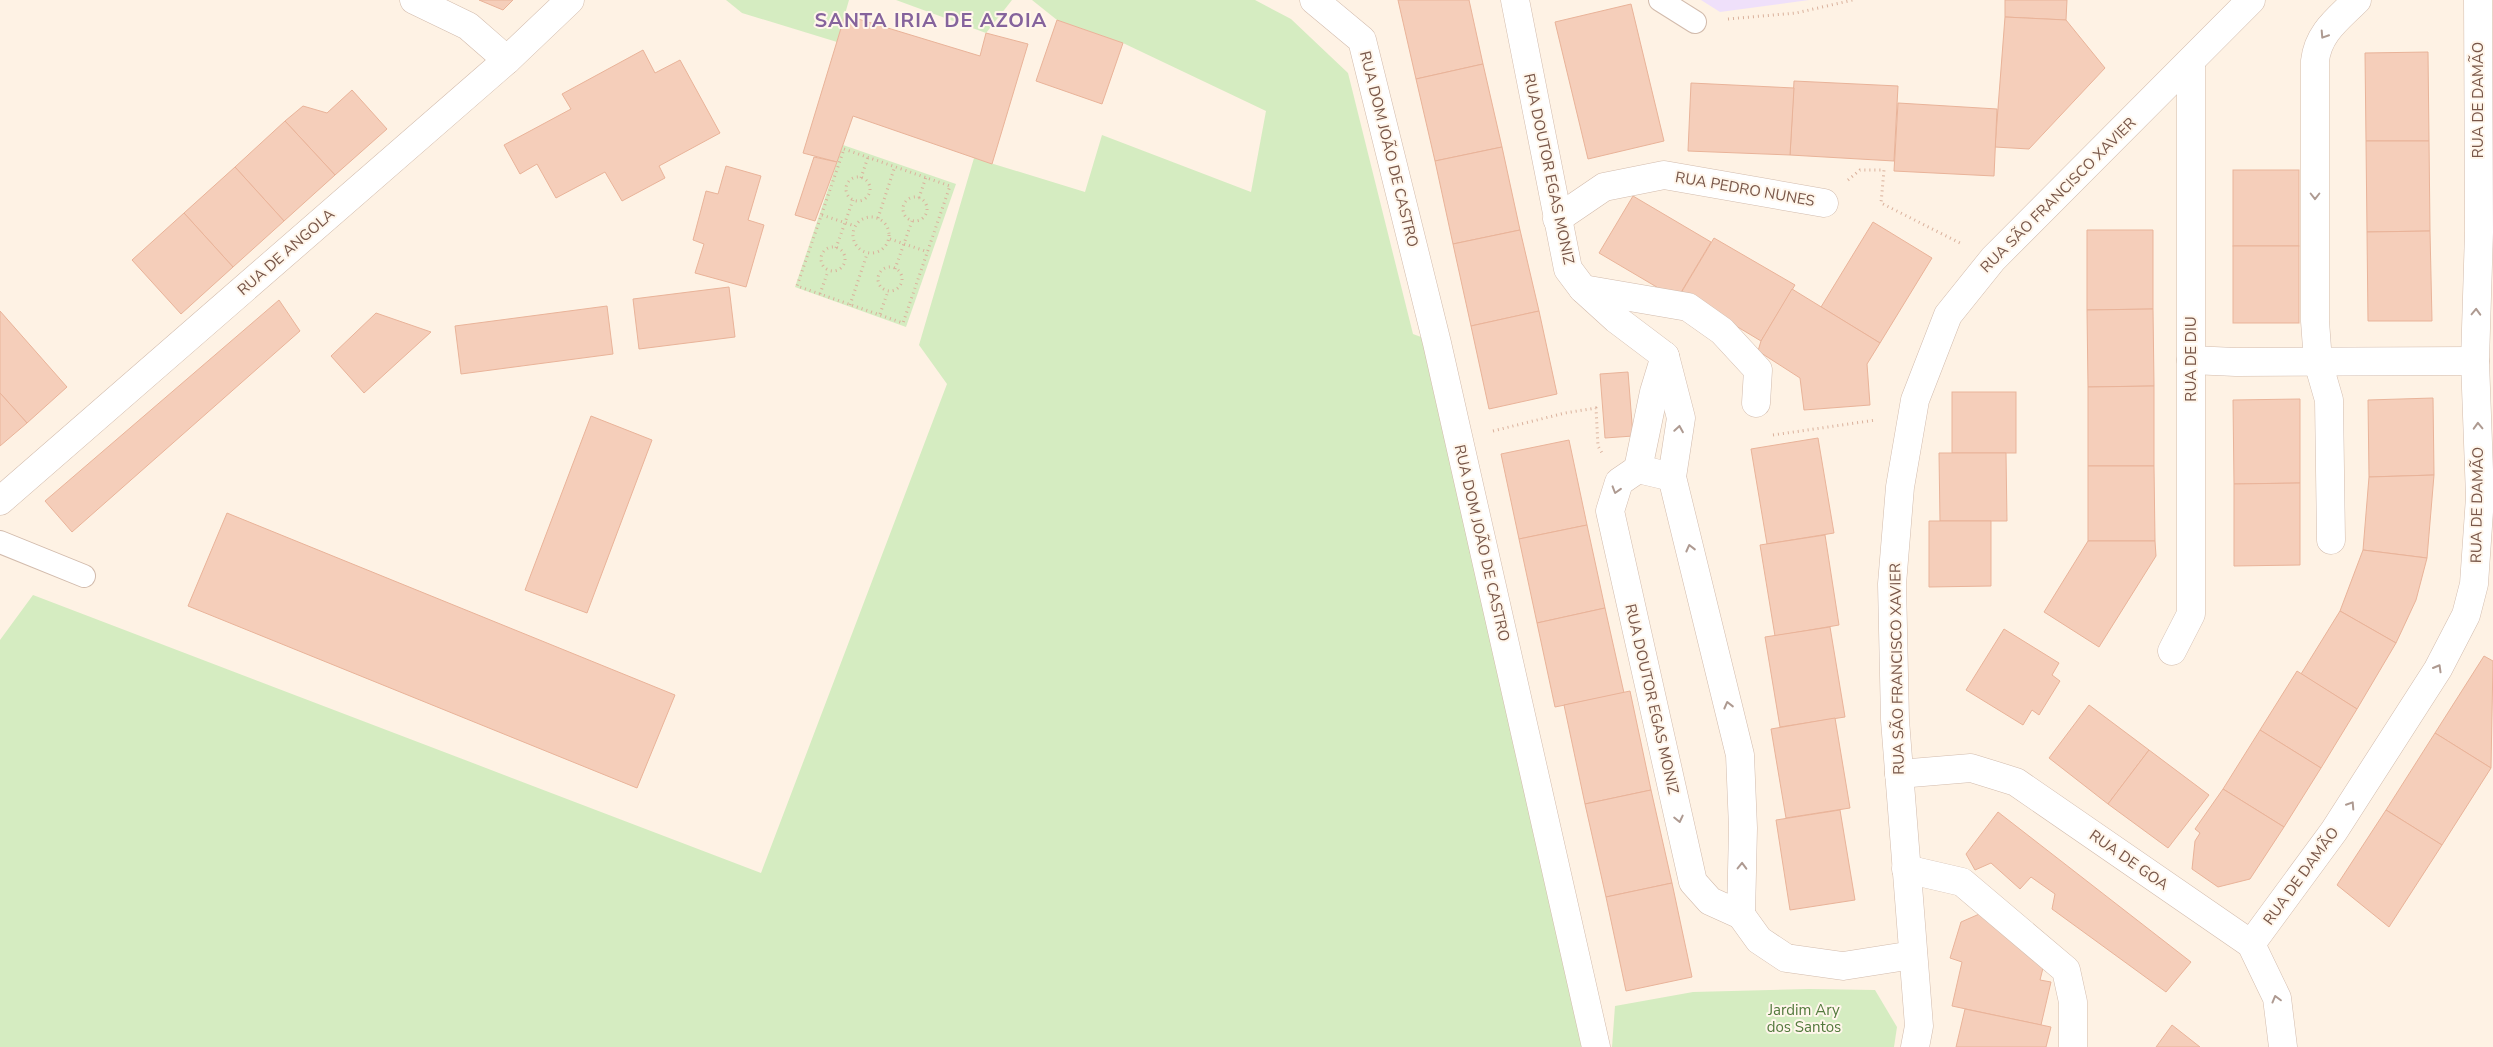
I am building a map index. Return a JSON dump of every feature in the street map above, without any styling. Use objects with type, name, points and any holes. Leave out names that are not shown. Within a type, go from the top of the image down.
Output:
[{"type":"street","points":[[414,0],[468,26],[507,60]]},
{"type":"street","name":"RUA DE ANGOLA","points":[[0,501],[507,60],[570,0]]},
{"type":"street","name":"RUA DOM JOÃO DE CASTRO","points":[[1314,0],[1362,40],[1439,353],[1596,1047]]},
{"type":"street","name":"RUA DOUTOR EGAS MONIZ","points":[[1514,0],[1568,269],[1583,289],[1616,319],[1665,356]]},
{"type":"street","name":"RUA SÃO FRANCISCO XAVIER","points":[[1914,1047],[1919,1026],[1899,774],[1892,584],[1900,487],[1915,400],[1948,315],[1993,259],[2191,62],[2250,0]]},
{"type":"street","points":[[2331,540],[2329,400],[2318,362],[2315,321],[2315,61],[2318,45],[2325,32],[2357,0]]},
{"type":"street","name":"RUA DE DAMÃO","points":[[2251,944],[2334,832],[2438,669],[2466,615],[2474,584],[2480,497],[2475,361],[2479,232],[2478,0]]},
{"type":"street","name":"RUA DE DIU","points":[[2172,651],[2191,614],[2191,62]]},
{"type":"street","name":"RUA PEDRO NUNES","points":[[1557,219],[1604,187],[1664,175],[1824,203]]},
{"type":"street","points":[[1583,289],[1688,307],[1722,331],[1758,370],[1756,403]]},
{"type":"street","points":[[1665,356],[1654,392],[1638,469],[1672,477]]},
{"type":"street","points":[[1665,356],[1681,418],[1672,477],[1740,755],[1743,828],[1741,915]]},
{"type":"street","points":[[2191,360],[2318,362],[2475,361]]},
{"type":"street","name":"RUA DOUTOR EGAS MONIZ","points":[[1638,469],[1618,482],[1610,511],[1693,882],[1710,901],[1741,915],[1759,940],[1786,958],[1843,966],[1913,955]]},
{"type":"street","name":"RUA DE GOA","points":[[1899,774],[1971,768],[2016,782],[2251,944],[2277,998],[2283,1047]]},
{"type":"street","points":[[1906,869],[1962,882],[2066,970],[2073,1002],[2073,1047]]},
{"type":"lane","points":[[1660,0],[1695,22]]},
{"type":"lane","points":[[0,542],[84,576]]},
{"type":"path","points":[[1695,22],[1796,13],[1853,0]]},
{"type":"path","points":[[844,148],[895,166],[950,186],[903,323],[797,286],[844,148]]},
{"type":"path","points":[[860,178],[868,157]]},
{"type":"path","points":[[878,218],[895,166]]},
{"type":"path","points":[[1824,203],[1860,170],[1884,170],[1881,203],[1993,259]]},
{"type":"path","points":[[919,198],[926,177]]},
{"type":"path","points":[[852,178],[860,178],[867,182],[869,194],[860,202],[853,200],[846,195],[846,184],[852,178]]},
{"type":"path","points":[[919,198],[926,202],[927,214],[918,222],[912,221],[905,216],[903,208],[907,200],[919,198]]},
{"type":"path","points":[[836,248],[853,200]]},
{"type":"path","points":[[822,215],[855,226]]},
{"type":"path","points":[[878,218],[888,228],[890,239],[888,244],[879,252],[867,254],[860,251],[853,240],[855,226],[862,219],[878,218]]},
{"type":"path","points":[[895,269],[912,221]]},
{"type":"path","points":[[890,239],[928,252]]},
{"type":"path","points":[[828,248],[840,249],[845,256],[845,264],[840,270],[828,271],[821,262],[822,254],[828,248]]},
{"type":"path","points":[[850,305],[867,254]]},
{"type":"path","points":[[889,267],[902,275],[902,284],[896,290],[888,291],[879,285],[879,274],[889,267]]},
{"type":"path","points":[[820,294],[828,271]]},
{"type":"path","points":[[880,315],[888,291]]},
{"type":"path","points":[[1756,403],[1757,437],[1877,420],[1910,433]]},
{"type":"path","points":[[1494,431],[1565,413],[1596,408],[1598,446]]},
{"type":"shaded area","points":[[1701,0],[1809,0],[1720,12]]},
{"type":"green space","points":[[726,0],[849,0],[837,42],[742,13]]},
{"type":"green space","points":[[896,0],[1012,0],[986,33]]},
{"type":"green space","points":[[1032,0],[1255,0],[1291,19],[1348,73],[1413,334],[1437,343],[1596,1047],[0,1047],[0,640],[33,595],[761,873],[947,384],[919,345],[974,158],[1085,192],[1102,135],[1251,192],[1266,111],[1123,43],[1057,20]]},
{"type":"green space","points":[[843,145],[956,184],[906,327],[795,287]]},
{"type":"green space","name":"Jardim Ary dos Santos","points":[[1809,989],[1875,990],[1897,1027],[1894,1047],[1612,1047],[1615,1006],[1693,992]]},
{"type":"building","points":[[479,0],[513,0],[503,10]]},
{"type":"building","points":[[1398,0],[1469,0],[1483,64],[1416,79]]},
{"type":"building","points":[[2005,0],[2067,0],[2066,20],[2005,17]]},
{"type":"building","points":[[1631,4],[1664,141],[1588,159],[1555,22]]},
{"type":"building","points":[[845,15],[980,56],[986,33],[1028,44],[992,164],[853,116],[837,162],[803,153]]},
{"type":"building","points":[[2005,17],[2066,20],[2105,68],[2029,149],[1995,147]]},
{"type":"building","points":[[1057,20],[1123,43],[1102,104],[1036,81]]},
{"type":"building","points":[[643,50],[655,73],[680,60],[720,133],[659,166],[665,178],[622,201],[605,172],[556,198],[537,164],[520,174],[504,145],[571,109],[562,94]]},
{"type":"building","points":[[2428,52],[2429,141],[2366,141],[2365,53]]},
{"type":"building","points":[[1483,64],[1502,147],[1435,161],[1416,79]]},
{"type":"building","points":[[1794,81],[1898,86],[1894,161],[1790,155]]},
{"type":"building","points":[[1691,83],[1794,88],[1790,155],[1688,151]]},
{"type":"building","points":[[352,90],[387,129],[335,175],[285,121],[303,106],[327,113]]},
{"type":"building","points":[[1898,103],[1997,109],[1994,176],[1894,171]]},
{"type":"building","points":[[285,121],[335,175],[284,221],[235,167]]},
{"type":"building","points":[[2366,141],[2429,141],[2430,231],[2367,232]]},
{"type":"building","points":[[1502,147],[1520,230],[1453,244],[1435,161]]},
{"type":"building","points":[[814,157],[837,162],[815,221],[795,215]]},
{"type":"building","points":[[726,166],[761,176],[748,220],[764,225],[746,287],[695,273],[704,244],[693,240],[706,191],[718,194]]},
{"type":"building","points":[[235,167],[284,221],[233,267],[184,213]]},
{"type":"building","points":[[2233,170],[2299,170],[2299,246],[2233,246]]},
{"type":"building","points":[[1633,196],[1711,242],[1677,299],[1599,253]]},
{"type":"building","points":[[184,213],[233,267],[181,314],[132,260]]},
{"type":"building","points":[[1873,222],[1932,258],[1880,343],[1821,307]]},
{"type":"building","points":[[1520,230],[1539,311],[1471,326],[1453,244]]},
{"type":"building","points":[[2087,230],[2153,230],[2153,309],[2087,310]]},
{"type":"building","points":[[2430,231],[2432,321],[2368,321],[2367,232]]},
{"type":"building","points":[[1714,238],[1795,285],[1761,341],[1681,293]]},
{"type":"building","points":[[2233,246],[2299,246],[2299,323],[2233,323]]},
{"type":"building","points":[[729,287],[735,337],[639,349],[633,299]]},
{"type":"building","points":[[1792,289],[1880,343],[1867,364],[1870,405],[1804,410],[1800,378],[1758,351],[1761,341]]},
{"type":"building","points":[[279,300],[300,331],[72,532],[45,501]]},
{"type":"building","points":[[607,306],[613,354],[461,374],[455,326]]},
{"type":"building","points":[[2153,309],[2154,386],[2088,387],[2087,310]]},
{"type":"building","points":[[0,311],[67,387],[27,423],[0,393]]},
{"type":"building","points":[[1539,311],[1557,394],[1489,409],[1471,326]]},
{"type":"building","points":[[376,313],[431,332],[364,393],[331,356]]},
{"type":"building","points":[[1628,372],[1633,436],[1605,438],[1600,374]]},
{"type":"building","points":[[2154,386],[2154,466],[2088,466],[2088,387]]},
{"type":"building","points":[[1952,392],[2016,392],[2016,453],[1952,453]]},
{"type":"building","points":[[0,393],[27,423],[0,446]]},
{"type":"building","points":[[2433,398],[2434,475],[2369,477],[2368,400]]},
{"type":"building","points":[[2300,399],[2300,483],[2234,484],[2233,400]]},
{"type":"building","points":[[591,416],[652,440],[587,613],[525,590]]},
{"type":"building","points":[[1818,438],[1834,533],[1767,544],[1751,449]]},
{"type":"building","points":[[1569,440],[1587,525],[1519,539],[1501,454]]},
{"type":"building","points":[[1939,453],[2006,453],[2007,521],[1940,521]]},
{"type":"building","points":[[2088,466],[2154,466],[2155,541],[2088,541]]},
{"type":"building","points":[[2434,475],[2427,558],[2363,550],[2369,477]]},
{"type":"building","points":[[2300,483],[2300,565],[2234,566],[2234,484]]},
{"type":"building","points":[[227,513],[675,695],[637,788],[188,606]]},
{"type":"building","points":[[1929,521],[1991,521],[1991,586],[1929,587]]},
{"type":"building","points":[[1587,525],[1605,608],[1537,623],[1519,539]]},
{"type":"building","points":[[1825,535],[1839,625],[1775,636],[1760,545]]},
{"type":"building","points":[[2088,541],[2155,541],[2156,556],[2099,647],[2044,612]]},
{"type":"building","points":[[2363,550],[2427,558],[2416,600],[2396,643],[2340,611]]},
{"type":"building","points":[[1605,608],[1624,693],[1555,707],[1537,623]]},
{"type":"building","points":[[2340,611],[2396,643],[2357,709],[2301,674]]},
{"type":"building","points":[[1830,627],[1845,717],[1780,727],[1765,637]]},
{"type":"building","points":[[2004,629],[2059,663],[2052,675],[2060,681],[2039,715],[2032,710],[2023,725],[1966,690]]},
{"type":"building","points":[[2484,656],[2493,661],[2491,768],[2435,733]]},
{"type":"building","points":[[2297,671],[2357,709],[2321,768],[2260,730]]},
{"type":"building","points":[[1630,691],[1651,790],[1585,804],[1564,705]]},
{"type":"building","points":[[2089,705],[2149,750],[2108,804],[2049,758]]},
{"type":"building","points":[[1835,718],[1850,808],[1786,818],[1771,729]]},
{"type":"building","points":[[2260,730],[2321,768],[2284,827],[2223,789]]},
{"type":"building","points":[[2435,733],[2491,768],[2442,845],[2386,810]]},
{"type":"building","points":[[2149,750],[2209,795],[2168,848],[2108,804]]},
{"type":"building","points":[[2223,789],[2284,827],[2250,879],[2218,887],[2192,869],[2195,841],[2200,833],[2195,829]]},
{"type":"building","points":[[1651,790],[1672,883],[1606,897],[1585,804]]},
{"type":"building","points":[[1840,810],[1855,900],[1790,910],[1776,820]]},
{"type":"building","points":[[2386,810],[2442,845],[2389,927],[2337,885]]},
{"type":"building","points":[[1998,812],[2191,962],[2166,992],[2052,909],[2055,894],[2031,877],[2020,889],[1991,863],[1975,870],[1966,854]]},
{"type":"building","points":[[1672,883],[1692,977],[1626,991],[1606,897]]},
{"type":"building","points":[[1984,912],[2045,960],[2040,980],[2051,982],[2041,1025],[1952,1006],[1962,962],[1950,958],[1961,922]]},
{"type":"building","points":[[1965,1009],[2051,1027],[2046,1047],[1956,1047]]},
{"type":"building","points":[[2172,1025],[2200,1047],[2156,1047]]},
{"type":"district","name":"SANTA IRIA DE AZOIA","points":[[931,20]]}]
